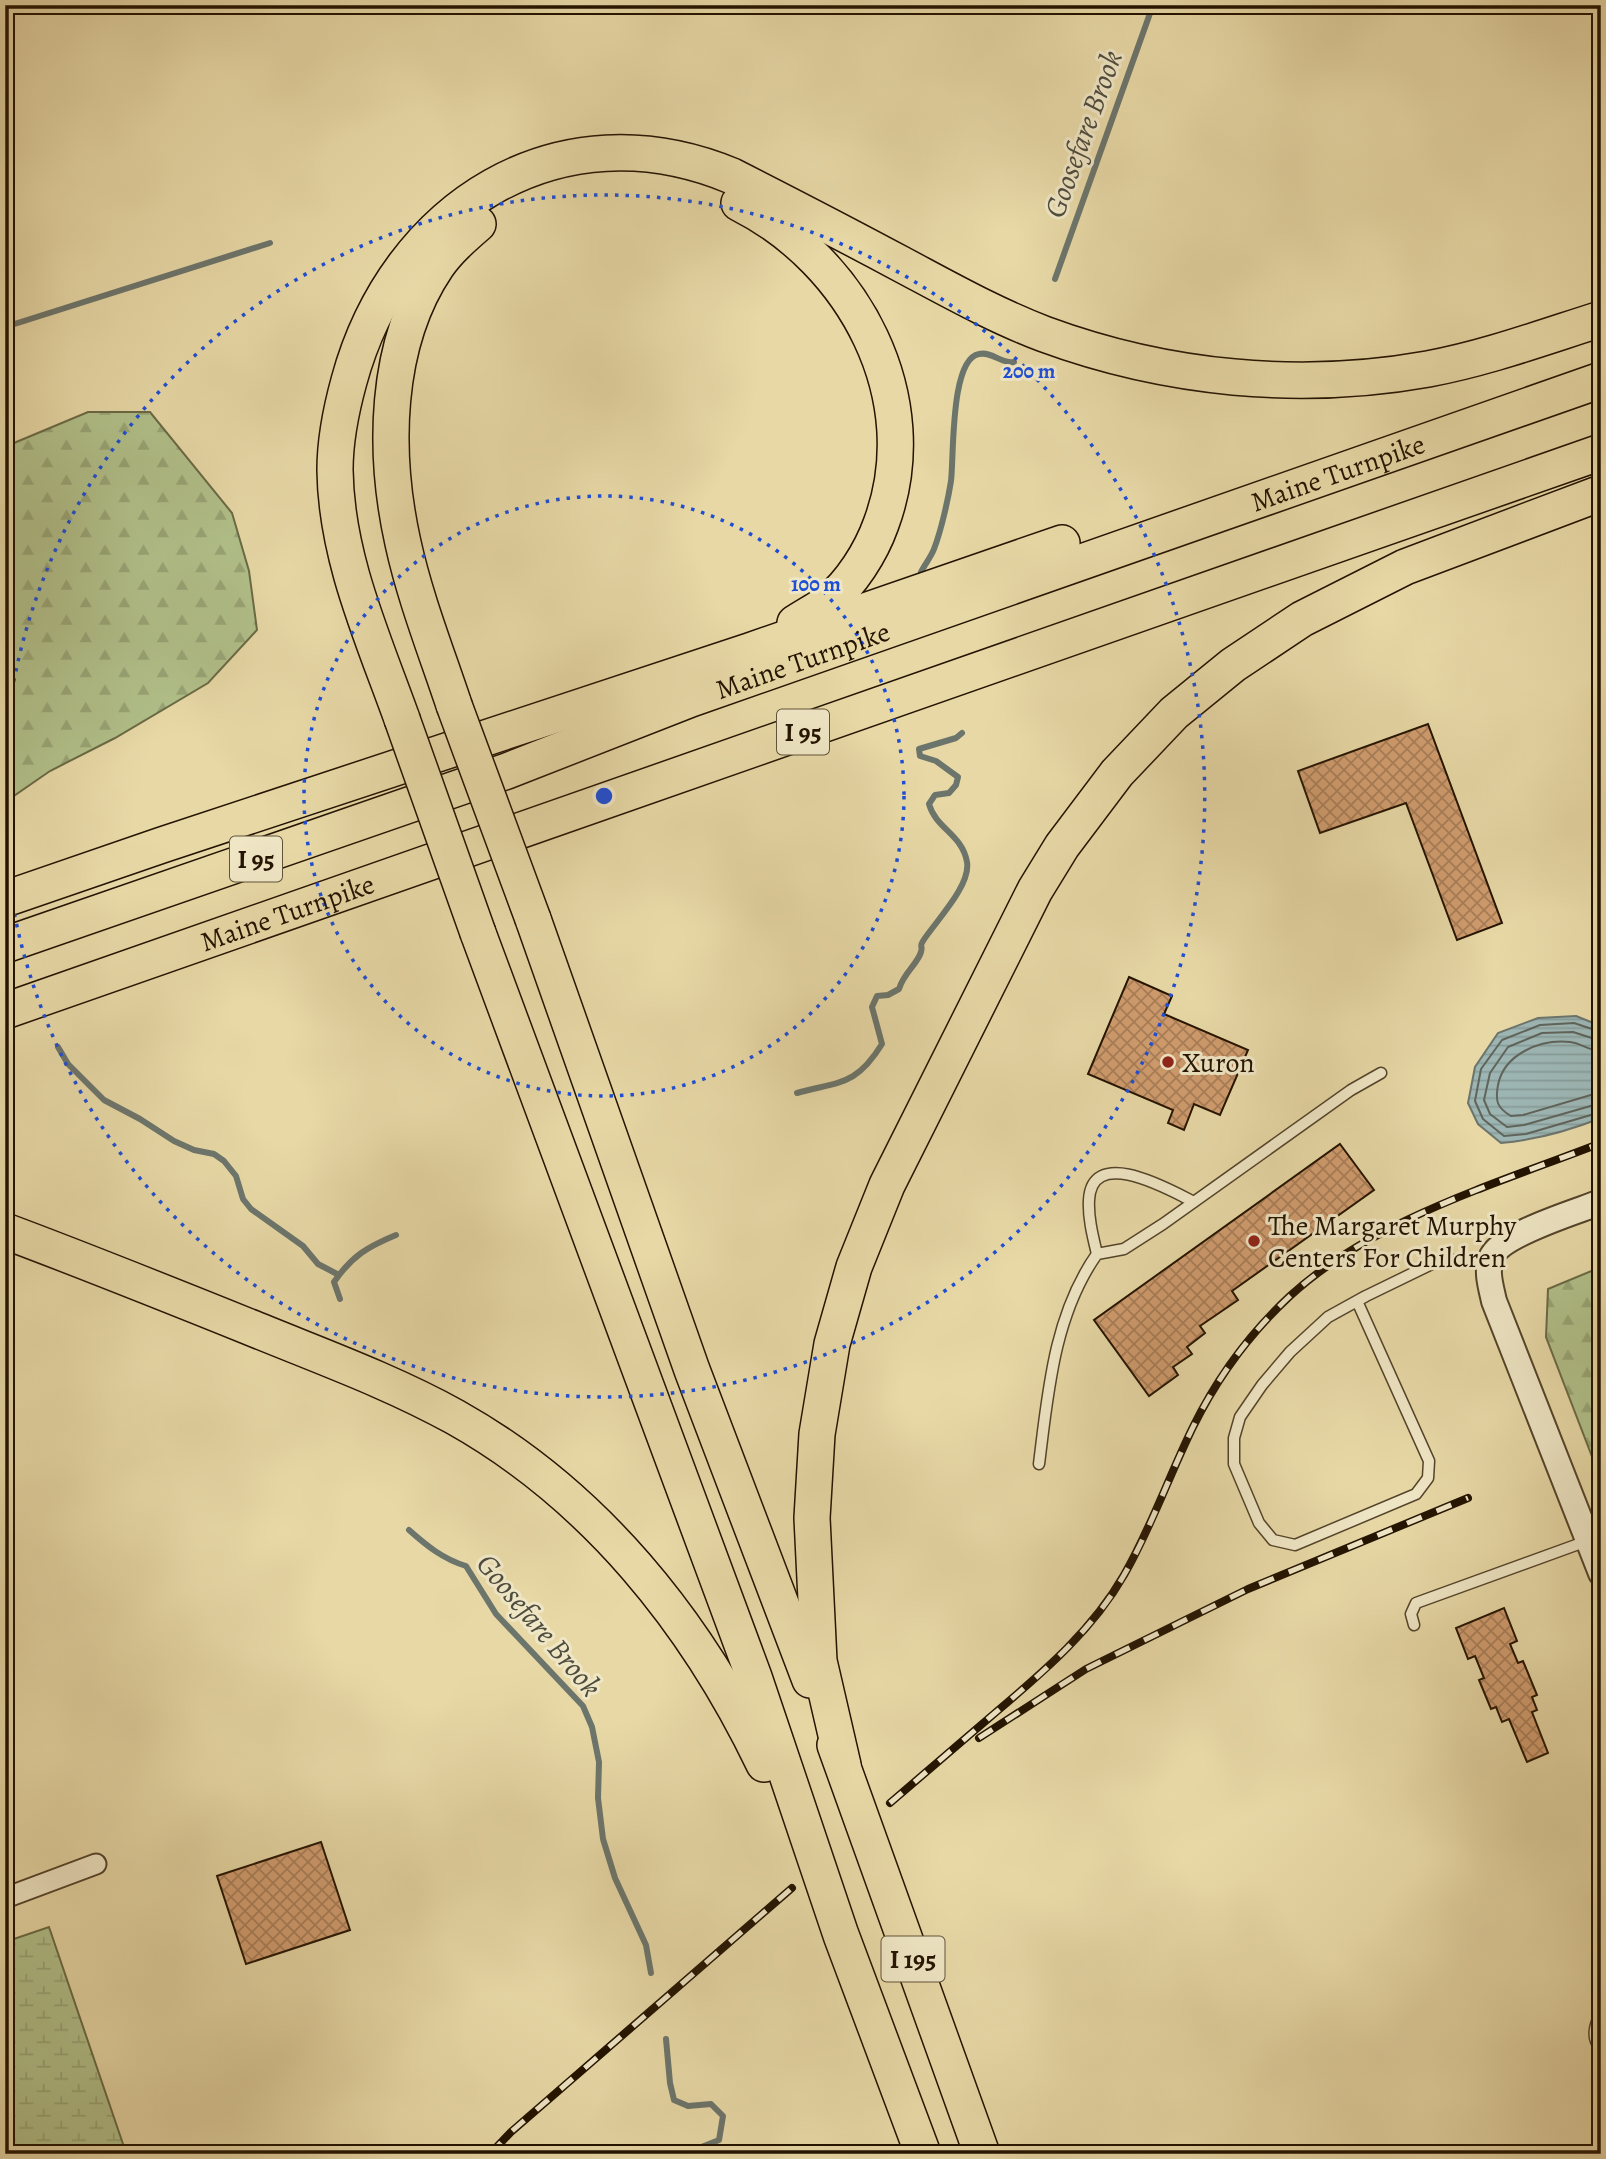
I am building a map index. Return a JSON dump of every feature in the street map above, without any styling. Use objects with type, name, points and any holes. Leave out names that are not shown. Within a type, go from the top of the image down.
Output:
[{"type":"highway","points":[[841,1935],[754,1676],[478,933],[354,587],[341,537],[335,467],[344,397],[370,321],[385,293],[416,251],[471,200],[508,177],[542,164],[567,157],[617,152],[690,161],[733,176],[978,304],[1041,332],[1136,362],[1199,373],[1282,380],[1396,374],[1462,362],[1601,319]]},
{"type":"highway","points":[[749,651],[828,602],[858,567],[878,532],[890,498],[897,442],[888,386],[877,354],[858,314],[827,271],[795,239],[751,210],[705,189],[657,178],[611,174],[563,181],[540,188],[508,204],[480,223],[451,249],[417,303],[408,326],[398,367],[391,442],[394,492],[403,544],[454,705],[533,919],[692,1370],[843,1765]]},
{"type":"highway","points":[[5,899],[749,651],[1601,356]]},
{"type":"highway","name":"Maine Turnpike","points":[[5,945],[507,771],[705,694],[1601,380]]},
{"type":"highway","name":"Maine Turnpike","points":[[5,1011],[1601,452]]},
{"type":"highway","points":[[843,1765],[819,1661],[812,1518],[817,1434],[832,1344],[854,1267],[887,1185],[1035,890],[1062,846],[1117,773],[1174,713],[1233,666],[1302,619],[1405,568],[1601,493]]},
{"type":"highway","points":[[5,1231],[386,1382],[458,1419],[552,1485],[594,1521],[645,1575],[714,1670],[758,1751],[841,1935]]},
{"type":"highway","name":"I 195","points":[[843,1765],[982,2154]]},
{"type":"highway","name":"I 195","points":[[841,1935],[923,2154]]},
{"type":"street","points":[[1601,1202],[1505,1241],[1496,1249],[1489,1265],[1494,1301],[1601,1573]]},
{"type":"street","points":[[5,1898],[96,1864]]},
{"type":"lane","points":[[1039,1464],[1051,1372],[1060,1336],[1083,1274],[1097,1254],[1124,1249],[1351,1090],[1381,1073]]},
{"type":"lane","points":[[1097,1254],[1088,1197],[1096,1180],[1109,1173],[1128,1174],[1158,1184],[1194,1202]]},
{"type":"lane","points":[[1357,1301],[1429,1461],[1428,1478],[1416,1494],[1295,1545],[1273,1540],[1259,1523],[1234,1464],[1234,1438],[1240,1417],[1262,1385],[1290,1352],[1328,1317],[1357,1301],[1440,1260],[1465,1260],[1489,1265]]},
{"type":"lane","points":[[1414,1625],[1410,1614],[1416,1603],[1588,1540]]},
{"type":"lane","points":[[1601,2014],[1594,2032],[1596,2045],[1601,2049]]},
{"type":"green space","points":[[88,412],[150,412],[232,513],[249,571],[257,630],[208,683],[115,738],[50,771],[5,802],[5,449]]},
{"type":"green space","points":[[1601,1267],[1601,1480],[1546,1337],[1548,1289]]},
{"type":"green space","points":[[49,1927],[125,2154],[5,2154],[5,1942]]},
{"type":"water","points":[[1576,1016],[1601,1026],[1601,1118],[1552,1134],[1501,1143],[1478,1124],[1468,1103],[1475,1067],[1498,1033],[1538,1018]]},
{"type":"building","points":[[1428,724],[1502,923],[1457,940],[1406,803],[1320,833],[1298,771]]},
{"type":"building","name":"Xuron","points":[[1129,977],[1172,996],[1164,1014],[1248,1050],[1220,1115],[1194,1104],[1184,1130],[1168,1123],[1173,1110],[1088,1074]]},
{"type":"building","name":"The Margaret Murphy Centers For Children","points":[[1340,1144],[1374,1190],[1232,1291],[1238,1300],[1200,1326],[1205,1333],[1187,1347],[1192,1354],[1173,1367],[1178,1375],[1149,1396],[1094,1320]]},
{"type":"building","points":[[1504,1608],[1517,1641],[1510,1644],[1518,1663],[1523,1661],[1537,1695],[1532,1697],[1537,1710],[1532,1712],[1548,1753],[1527,1762],[1509,1719],[1502,1722],[1496,1707],[1491,1709],[1479,1680],[1484,1678],[1475,1656],[1468,1659],[1456,1628]]},
{"type":"building","points":[[321,1842],[350,1930],[246,1964],[217,1876]]},
{"type":"waterway","name":"Goosefare Brook","points":[[1055,279],[1153,5]]},
{"type":"waterway","points":[[5,327],[270,243]]},
{"type":"waterway","name":"Goosefare Brook","points":[[921,572],[934,549],[948,497],[955,410],[963,373],[970,360],[979,354],[1014,362]]},
{"type":"waterway","name":"Goosefare Brook","points":[[797,1093],[846,1080],[873,1058],[882,1044],[872,1007],[877,996],[888,995],[899,989],[919,957],[923,941],[964,882],[967,872],[964,852],[955,838],[937,820],[929,804],[935,795],[949,793],[956,785],[958,777],[936,761],[920,756],[919,749],[956,738],[962,733]]},
{"type":"waterway","points":[[58,1047],[68,1064],[104,1100],[174,1141],[194,1150],[214,1154],[224,1161],[236,1176],[243,1199],[251,1209],[303,1246],[318,1264],[339,1275]]},
{"type":"waterway","name":"Goosefare Brook","points":[[340,1299],[334,1282],[347,1265],[368,1248],[396,1235]]},
{"type":"waterway","name":"Goosefare Brook","points":[[409,1530],[450,1560],[466,1566],[496,1614],[583,1706],[592,1727],[599,1762],[598,1798],[603,1839],[615,1878],[646,1945],[651,1973]]},
{"type":"waterway","name":"Goosefare Brook","points":[[666,2039],[674,2100],[688,2106],[711,2104],[723,2116],[719,2140],[699,2148],[692,2154]]},
{"type":"railway","points":[[890,1803],[1013,1698],[1048,1666],[1097,1614],[1134,1557],[1193,1427],[1213,1391],[1248,1341],[1290,1296],[1359,1245],[1398,1225],[1479,1189],[1601,1143]]},
{"type":"railway","points":[[979,1738],[1086,1669],[1248,1589],[1468,1498]]},
{"type":"railway","points":[[490,2154],[511,2132],[792,1888]]},
{"type":"place","name":"Xuron","points":[[1168,1062]]},
{"type":"place","name":"The Margaret Murphy Centers For Children","points":[[1254,1241]]}]
